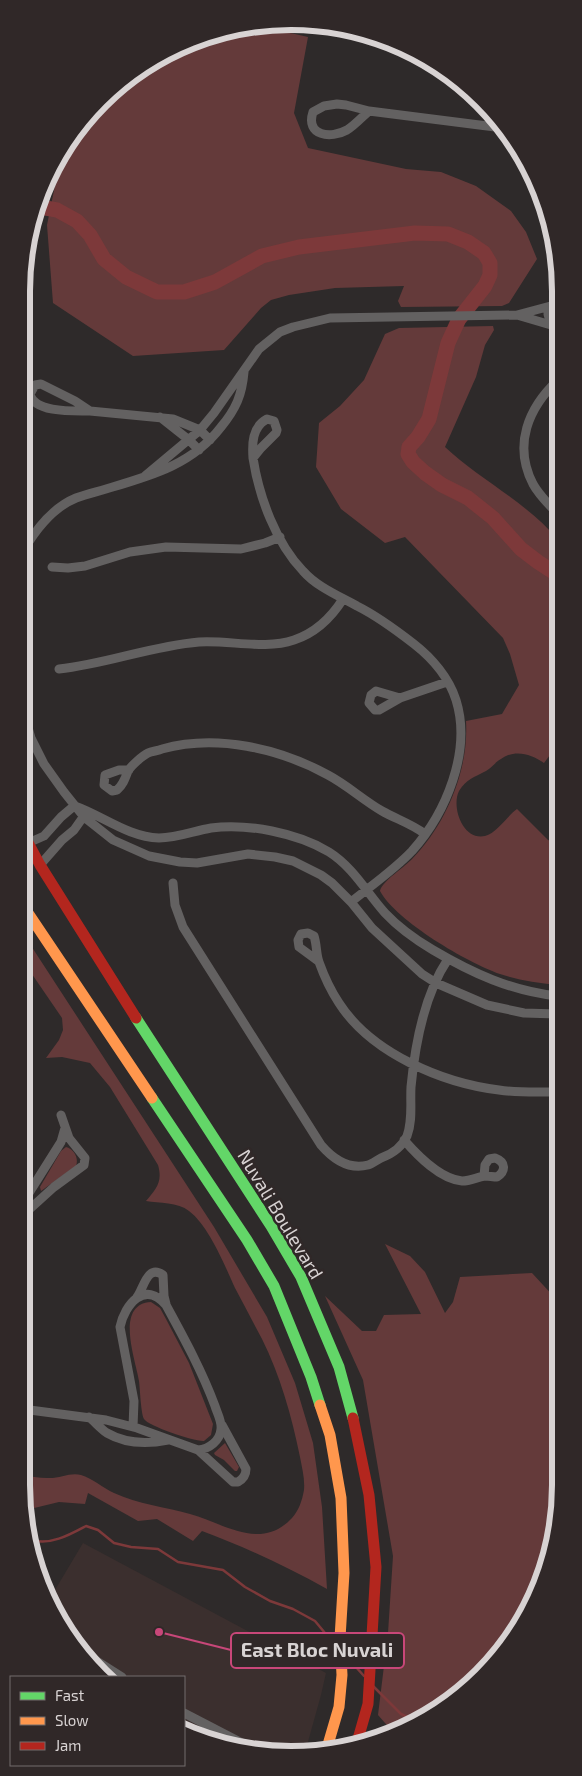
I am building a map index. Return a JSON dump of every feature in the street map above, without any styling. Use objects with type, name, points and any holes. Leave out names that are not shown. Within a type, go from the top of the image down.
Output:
[{"type":"main road","name":"Nuvali Boulevard","points":[[30,846],[130,1008],[271,1226],[301,1277],[339,1367],[357,1430],[369,1495],[376,1567],[368,1704],[359,1737]]},
{"type":"main road","points":[[30,915],[247,1240],[274,1286],[311,1377],[330,1435],[341,1498],[344,1573],[340,1638],[342,1675],[339,1708],[328,1743]]},
{"type":"street","points":[[369,112],[346,130],[338,133],[320,133],[314,129],[311,123],[313,112],[330,105],[346,105],[369,112],[494,127]]},
{"type":"street","points":[[145,476],[200,430],[259,349],[280,332],[308,322],[325,319],[517,315],[552,306]]},
{"type":"street","points":[[552,307],[548,314],[552,323]]},
{"type":"street","points":[[517,315],[552,327]]},
{"type":"street","points":[[30,541],[38,529],[65,504],[76,498],[169,469],[189,458],[210,440],[235,407],[241,394],[244,371]]},
{"type":"street","points":[[90,411],[45,385],[35,385],[30,394],[31,400],[40,406],[70,412],[90,411],[160,417],[182,421],[200,430],[210,440]]},
{"type":"street","points":[[552,385],[534,408],[527,426],[524,446],[524,458],[534,486],[552,507]]},
{"type":"street","points":[[160,417],[199,450]]},
{"type":"street","points":[[253,458],[262,496],[286,551],[304,573],[342,599],[377,617],[415,645],[438,667],[456,698],[461,728],[461,742],[450,787],[438,816],[426,834],[400,863],[351,902]]},
{"type":"street","points":[[52,567],[85,566],[130,552],[166,547],[241,549],[265,544],[280,537]]},
{"type":"street","points":[[59,669],[97,664],[175,645],[222,642],[260,645],[284,643],[304,636],[318,628],[336,610],[342,599]]},
{"type":"street","points":[[400,698],[447,682]]},
{"type":"street","points":[[30,735],[44,764],[74,806],[120,843],[149,856],[163,859],[197,862],[248,854],[293,861],[321,875],[338,888],[372,928],[422,974],[436,983],[469,998],[496,1007],[524,1013],[552,1014]]},
{"type":"street","points":[[129,770],[147,753],[178,745],[193,743],[226,744],[261,750],[320,771],[382,811],[413,825],[426,834]]},
{"type":"street","points":[[30,838],[44,836],[61,816],[74,806]]},
{"type":"street","points":[[40,865],[62,840],[74,830],[86,814]]},
{"type":"street","points":[[86,814],[130,832],[158,838],[175,837],[227,827],[265,830],[303,840],[329,852],[349,869],[396,924],[423,944],[471,972],[508,986],[552,995]]},
{"type":"street","points":[[173,883],[175,905],[183,927],[321,1145],[330,1156],[349,1165],[369,1165],[397,1149],[404,1140],[410,1123],[413,1064],[424,1018],[436,983],[448,959]]},
{"type":"street","points":[[318,961],[331,989],[349,1017],[395,1055],[452,1080],[498,1090],[552,1092]]},
{"type":"street","points":[[30,1209],[54,1187],[82,1168],[85,1161],[85,1158],[69,1138],[61,1115]]},
{"type":"street","points":[[30,1193],[61,1142],[65,1128]]},
{"type":"street","points":[[404,1140],[424,1160],[452,1179],[469,1181],[484,1176]]},
{"type":"street","points":[[32,1190],[42,1198]]},
{"type":"street","points":[[133,1427],[134,1402],[120,1327],[126,1310],[143,1289],[148,1276],[153,1272],[163,1275],[166,1305]]},
{"type":"street","points":[[137,1297],[155,1295],[166,1305],[196,1360],[220,1422],[246,1469],[246,1473],[238,1482],[233,1482],[198,1450]]},
{"type":"street","points":[[30,1410],[89,1417],[133,1427],[198,1450],[204,1450],[216,1441],[220,1435],[220,1422]]},
{"type":"street","points":[[89,1417],[106,1432],[141,1443],[170,1440]]},
{"type":"street","points":[[100,1663],[120,1676]]},
{"type":"street","points":[[185,1714],[237,1740]]},
{"type":"shaded area","points":[[280,31],[308,37],[294,113],[308,148],[406,169],[441,172],[476,186],[511,211],[526,232],[537,259],[509,303],[502,306],[401,307],[398,301],[404,286],[335,288],[289,295],[271,300],[261,308],[224,350],[133,356],[53,303],[47,225],[57,176],[65,160],[84,132],[106,106],[132,84],[176,57],[207,44],[240,35]]},
{"type":"shaded area","points":[[493,326],[494,330],[485,345],[476,377],[445,447],[458,459],[533,515],[552,534],[552,746],[550,755],[544,763],[534,757],[523,754],[517,753],[506,756],[465,784],[459,791],[457,805],[458,814],[465,828],[477,836],[485,836],[494,832],[517,809],[552,842],[552,984],[507,976],[470,961],[417,928],[388,903],[380,891],[385,883],[409,862],[425,844],[445,813],[453,795],[464,758],[466,721],[502,714],[519,685],[503,638],[405,537],[385,543],[341,509],[316,467],[319,423],[340,406],[364,380],[385,334],[399,328]]},
{"type":"shaded area","points":[[30,944],[214,1227],[267,1317],[295,1383],[313,1443],[322,1507],[327,1589],[250,1550],[218,1537],[202,1531],[193,1541],[157,1519],[138,1521],[88,1493],[85,1504],[59,1502],[31,1509],[30,1476],[51,1478],[77,1474],[85,1476],[114,1493],[132,1500],[190,1514],[242,1532],[255,1534],[267,1533],[280,1528],[292,1518],[301,1502],[304,1490],[304,1478],[285,1396],[262,1339],[210,1236],[196,1218],[185,1208],[174,1204],[146,1201],[156,1189],[159,1181],[158,1165],[110,1087],[90,1063],[62,1057],[46,1058],[59,1040],[63,1030],[62,1018],[30,971]]},
{"type":"shaded area","points":[[66,1147],[75,1154],[76,1166],[41,1191],[40,1187],[61,1151]]},
{"type":"shaded area","points":[[385,1244],[410,1256],[425,1272],[445,1313],[453,1302],[460,1277],[532,1273],[552,1295],[552,1485],[550,1519],[543,1553],[532,1585],[517,1616],[498,1644],[476,1670],[450,1692],[422,1711],[388,1727],[378,1715],[388,1633],[393,1556],[363,1380],[325,1296],[362,1331],[376,1331],[384,1315],[421,1314]]},
{"type":"shaded area","points":[[151,1302],[160,1308],[189,1363],[213,1424],[211,1435],[204,1441],[172,1433],[154,1426],[144,1419],[130,1335],[130,1323],[133,1312],[140,1305]]},
{"type":"shaded area","points":[[225,1443],[239,1467],[237,1471],[214,1453]]},
{"type":"shaded area","points":[[83,1543],[326,1673],[307,1745],[257,1744],[240,1741],[207,1732],[185,1723],[185,1676],[113,1676],[106,1670],[74,1630],[53,1592]]},
{"type":"waterway","points":[[44,208],[57,210],[77,221],[90,235],[104,259],[126,277],[157,292],[184,292],[215,282],[262,256],[299,247],[415,233],[448,234],[468,242],[484,253],[490,263],[490,275],[485,286],[459,319],[448,343],[429,419],[418,437],[409,447],[408,454],[413,462],[425,473],[442,485],[468,498],[493,518],[521,549],[552,571]]},
{"type":"waterway","points":[[36,1541],[53,1540],[67,1536],[86,1526],[98,1530],[114,1543],[131,1547],[158,1549],[178,1562],[223,1570],[245,1587],[270,1601],[293,1609],[315,1621],[335,1645]]},
{"type":"waterway","points":[[346,1656],[364,1676]]},
{"type":"waterway","points":[[373,1686],[401,1714],[409,1718]]},
{"type":"traffic: fast","points":[[136,1018],[271,1226],[301,1277],[339,1367],[353,1418]]},
{"type":"traffic: fast","points":[[152,1098],[247,1240],[274,1286],[311,1377],[320,1405]]},
{"type":"traffic: slow","points":[[30,916],[152,1098]]},
{"type":"traffic: slow","points":[[320,1405],[330,1435],[341,1498],[344,1573],[340,1638],[342,1675],[339,1707],[328,1743]]},
{"type":"traffic: jam","points":[[30,846],[136,1018]]},
{"type":"traffic: jam","points":[[353,1418],[369,1495],[376,1567],[368,1704],[359,1737]]},
{"type":"place","name":"East Bloc Nuvali","points":[[159,1632]]}]
